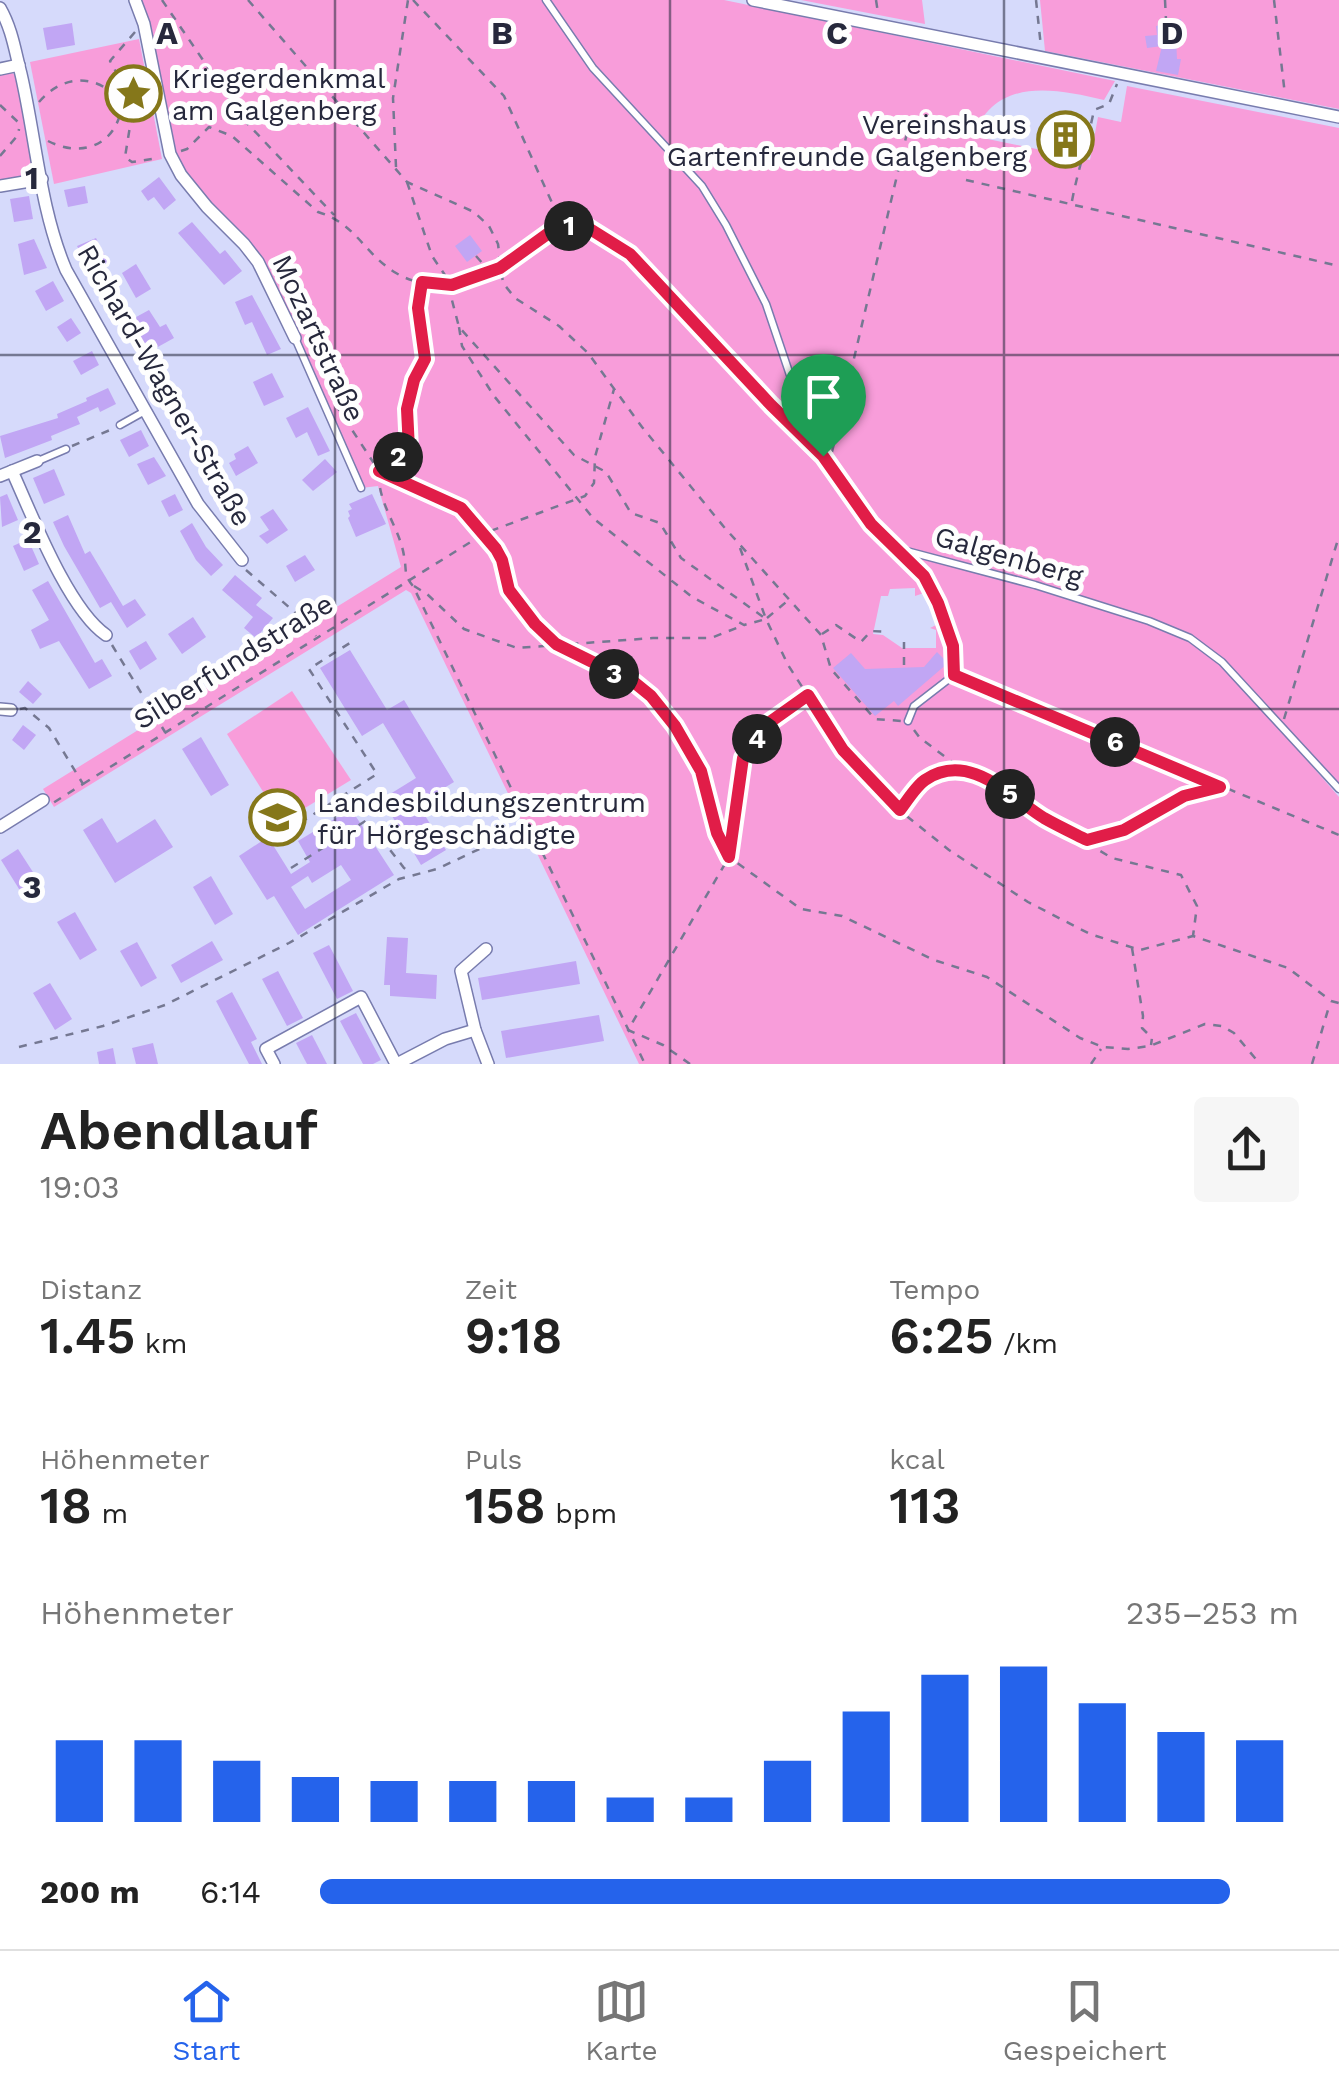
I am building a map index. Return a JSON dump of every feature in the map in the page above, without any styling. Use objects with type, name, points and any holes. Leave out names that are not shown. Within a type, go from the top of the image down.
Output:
[{"type":"street","name":"Mozartstraße","points":[[135,0],[144,24],[170,154],[206,207],[258,262],[294,338]]},
{"type":"street","points":[[753,0],[1339,117]]},
{"type":"street","name":"Richard-Wagner-Straße","points":[[0,8],[12,37],[56,247],[66,270],[198,504],[242,560]]},
{"type":"street","points":[[0,69],[19,66]]},
{"type":"street","points":[[0,186],[42,179]]},
{"type":"street","points":[[37,461],[6,474],[92,626],[106,635]]},
{"type":"street","points":[[0,826],[46,803]]},
{"type":"street","points":[[486,949],[461,970],[475,1030],[488,1064]]},
{"type":"street","points":[[274,1064],[266,1049],[361,997],[397,1064],[445,1039],[475,1030]]},
{"type":"lane","name":"Galgenberg","points":[[546,0],[594,68],[702,186],[766,304],[795,390],[823,456],[853,502],[898,548],[1034,585],[1190,638],[1222,662],[1339,789]]},
{"type":"lane","name":"Mozartstraße","points":[[294,338],[360,488]]},
{"type":"lane","points":[[120,425],[146,410]]},
{"type":"lane","points":[[37,461],[66,449]]},
{"type":"lane","points":[[898,548],[924,576],[953,646],[954,675],[914,706],[908,721]]},
{"type":"path","points":[[162,0],[244,120],[395,272],[422,282],[450,285],[500,268],[553,230],[582,224]]},
{"type":"path","points":[[248,0],[406,182],[432,256],[450,285],[462,346],[494,396],[593,518],[692,597],[744,625]]},
{"type":"path","points":[[396,170],[393,98],[411,0]]},
{"type":"path","points":[[411,0],[504,96],[553,206],[630,254],[823,456],[834,451],[912,116]]},
{"type":"path","points":[[1036,0],[1042,58]]},
{"type":"path","points":[[1164,0],[1166,20]]},
{"type":"path","points":[[1274,0],[1286,106]]},
{"type":"path","points":[[144,24],[110,61],[125,84],[130,120],[127,160],[149,160],[187,149],[209,126],[218,128],[318,212],[336,216]]},
{"type":"path","points":[[266,78],[254,90],[246,88],[243,80],[254,71],[266,78],[308,71]]},
{"type":"path","points":[[1072,203],[1094,110],[1109,104],[1121,74]]},
{"type":"path","points":[[0,156],[29,123],[46,94],[75,79],[100,84],[125,101]]},
{"type":"path","points":[[0,105],[58,146],[83,150],[109,134],[125,101]]},
{"type":"path","points":[[902,164],[928,171]]},
{"type":"path","points":[[966,180],[1339,266]]},
{"type":"path","points":[[406,182],[474,212],[490,226],[498,244],[503,284],[515,298],[559,326],[588,353],[738,542],[821,635],[831,669],[875,719],[908,721],[920,738],[963,770],[991,780],[1044,818],[1112,858],[1180,874],[1196,906],[1193,936]]},
{"type":"path","points":[[476,256],[484,265],[500,268]]},
{"type":"path","points":[[376,479],[379,471],[409,449],[407,409],[414,380],[425,359],[418,308],[422,282]]},
{"type":"path","points":[[459,327],[574,455],[606,472],[631,512],[660,523],[681,558],[766,619]]},
{"type":"path","points":[[578,500],[594,484],[595,457],[614,389]]},
{"type":"path","points":[[332,400],[379,471],[461,508],[484,533],[502,560],[509,590],[556,644],[635,683],[651,696],[675,726],[701,771],[717,833],[729,857],[801,909],[842,916],[934,960],[987,977],[1080,1038],[1103,1047],[1150,1046],[1205,1024],[1222,1026],[1234,1033],[1260,1064]]},
{"type":"path","points":[[66,449],[120,425]]},
{"type":"path","points":[[379,471],[378,486],[404,556],[404,574],[645,1064]]},
{"type":"path","name":"Silberfundstraße","points":[[46,803],[166,734],[484,533],[578,500]]},
{"type":"path","points":[[1282,725],[1339,536]]},
{"type":"path","points":[[738,542],[766,619],[788,665],[843,750],[900,810],[950,850],[1028,902],[1090,934],[1140,950],[1193,936],[1288,968],[1339,1003]]},
{"type":"path","name":"Richard-Wagner-Straße","points":[[242,560],[247,572],[305,621],[317,637]]},
{"type":"path","points":[[388,584],[397,588]]},
{"type":"path","points":[[413,586],[464,629],[517,648],[710,638],[766,619],[790,598]]},
{"type":"path","points":[[821,635],[836,625],[861,642],[871,631],[889,632]]},
{"type":"path","points":[[106,635],[166,734]]},
{"type":"path","points":[[273,840],[377,774],[309,669],[353,641]]},
{"type":"path","points":[[904,642],[904,665]]},
{"type":"path","points":[[954,675],[1338,834]]},
{"type":"path","points":[[628,1030],[729,857],[743,758],[770,722],[808,695]]},
{"type":"path","points":[[6,709],[25,708],[49,728],[84,784]]},
{"type":"path","points":[[900,810],[921,782],[938,774],[963,770]]},
{"type":"path","points":[[1087,840],[1124,830],[1184,796],[1220,787]]},
{"type":"path","points":[[291,868],[367,820],[404,868],[415,874]]},
{"type":"path","points":[[19,1047],[103,1026],[165,1005],[289,943],[400,879],[436,869],[524,828]]},
{"type":"path","points":[[1132,947],[1142,1028],[1152,1038],[1150,1046]]},
{"type":"path","points":[[1312,1064],[1331,1001]]},
{"type":"path","points":[[628,1030],[663,1045],[690,1064]]},
{"type":"path","points":[[1091,1064],[1103,1047]]},
{"type":"shaded area","points":[[135,0],[724,0],[1115,81],[1104,100],[1046,91],[1011,96],[983,117],[973,136],[1090,160],[1098,117],[1121,122],[1127,86],[1339,128],[1339,787],[1282,722],[1278,727],[1339,797],[1339,1064],[639,1064],[411,593],[406,590],[54,807],[43,789],[401,567],[378,486],[361,488],[258,262],[181,175]],"holes":[[[915,588],[915,596],[924,593],[936,625],[930,628],[936,630],[936,648],[902,648],[883,635],[873,634],[881,596],[888,596],[890,589]]]},
{"type":"shaded area","points":[[801,0],[922,0],[925,24]]},
{"type":"shaded area","points":[[1040,0],[1339,0],[1339,109],[1045,51]]},
{"type":"shaded area","points":[[139,39],[162,159],[54,184],[30,62]]},
{"type":"shaded area","points":[[0,73],[18,77],[37,168],[27,178],[0,183]]},
{"type":"shaded area","points":[[292,691],[351,780],[282,822],[227,734]]},
{"type":"building","points":[[1181,19],[1183,37],[1176,38],[1177,59],[1181,59],[1178,75],[1156,71],[1162,46],[1147,48],[1145,36],[1157,35],[1156,26]]},
{"type":"building","points":[[72,23],[75,45],[47,50],[43,28]]},
{"type":"building","name":"Vereinshaus Gartenfreunde Galgenberg","points":[[1056,127],[1082,132],[1077,153],[1051,148]]},
{"type":"building","points":[[159,177],[176,200],[164,210],[154,197],[148,201],[141,191]]},
{"type":"building","points":[[85,186],[88,203],[68,207],[64,190]]},
{"type":"building","points":[[29,196],[33,219],[14,222],[10,199]]},
{"type":"building","points":[[192,222],[220,254],[225,250],[242,271],[224,285],[178,233]]},
{"type":"building","points":[[470,235],[482,251],[467,262],[455,246]]},
{"type":"building","points":[[96,238],[108,262],[89,271],[85,263],[91,260],[89,254],[82,256],[77,246]]},
{"type":"building","points":[[34,239],[47,268],[24,275],[18,244]]},
{"type":"building","points":[[136,264],[151,289],[136,298],[122,273]]},
{"type":"building","points":[[53,281],[64,301],[46,311],[35,291]]},
{"type":"building","points":[[252,295],[281,349],[267,355],[252,322],[245,325],[235,302]]},
{"type":"building","points":[[149,310],[160,327],[166,324],[174,338],[147,353],[127,322]]},
{"type":"building","points":[[71,318],[81,333],[67,342],[57,327]]},
{"type":"building","points":[[92,351],[99,365],[81,375],[73,361]]},
{"type":"building","points":[[272,373],[284,397],[264,406],[253,382]]},
{"type":"building","points":[[108,388],[116,404],[77,417],[80,424],[51,436],[52,440],[5,458],[0,436],[58,418],[57,414]]},
{"type":"building","points":[[308,407],[330,451],[318,456],[307,432],[296,438],[286,418]]},
{"type":"building","points":[[141,430],[149,446],[129,457],[120,440]]},
{"type":"building","points":[[248,446],[258,463],[236,476],[229,463],[236,459],[234,454]]},
{"type":"building","points":[[154,457],[166,476],[148,485],[137,464]]},
{"type":"building","points":[[325,459],[337,472],[313,491],[302,480]]},
{"type":"building","points":[[54,469],[65,495],[44,504],[33,478]]},
{"type":"building","points":[[7,494],[18,520],[2,527],[0,497]]},
{"type":"building","points":[[175,494],[183,510],[169,517],[161,501]]},
{"type":"building","points":[[372,494],[386,524],[356,537],[348,518],[352,509],[349,504]]},
{"type":"building","points":[[273,509],[288,530],[267,544],[259,536],[269,530],[260,517]]},
{"type":"building","points":[[68,515],[85,554],[90,551],[123,606],[135,599],[146,615],[127,628],[111,602],[100,608],[64,546],[53,522]]},
{"type":"building","points":[[192,523],[223,565],[211,576],[196,560],[180,531]]},
{"type":"building","points":[[28,539],[39,564],[24,571],[13,546]]},
{"type":"building","points":[[305,555],[315,570],[295,582],[286,566]]},
{"type":"building","points":[[235,575],[262,598],[256,605],[273,618],[256,638],[244,628],[253,617],[222,590]]},
{"type":"building","points":[[48,581],[95,663],[102,659],[112,676],[89,689],[59,641],[40,649],[31,630],[49,620],[32,590]]},
{"type":"building","points":[[193,617],[206,637],[182,654],[168,634]]},
{"type":"building","points":[[146,641],[157,659],[140,670],[129,651]]},
{"type":"building","points":[[350,650],[387,710],[404,700],[454,782],[418,804],[446,850],[421,865],[382,799],[416,778],[383,723],[362,736],[320,668]]},
{"type":"building","points":[[937,652],[948,663],[898,706],[894,701],[875,716],[833,668],[851,653],[865,669],[924,667]]},
{"type":"building","points":[[28,681],[42,694],[33,704],[19,692]]},
{"type":"building","points":[[23,725],[36,735],[24,750],[12,740]]},
{"type":"building","points":[[201,737],[229,785],[211,796],[182,749]]},
{"type":"building","points":[[351,809],[394,875],[298,935],[274,896],[267,900],[239,856],[268,837],[291,874],[310,862],[298,841]],"holes":[[[341,865],[351,880],[305,909],[291,887],[308,876],[312,883]]]},
{"type":"building","points":[[102,818],[117,843],[155,819],[173,847],[115,883],[83,830]]},
{"type":"building","points":[[18,849],[42,886],[24,897],[1,860]]},
{"type":"building","points":[[211,876],[233,914],[215,925],[193,887]]},
{"type":"building","points":[[75,912],[97,950],[80,960],[57,922]]},
{"type":"building","points":[[387,937],[408,938],[406,973],[437,975],[436,999],[390,996],[390,985],[384,985]]},
{"type":"building","points":[[212,941],[223,960],[181,983],[171,965]]},
{"type":"building","points":[[137,942],[157,978],[141,987],[120,951]]},
{"type":"building","points":[[329,945],[353,991],[337,999],[313,953]]},
{"type":"building","points":[[576,961],[580,984],[482,1000],[478,978]]},
{"type":"building","points":[[278,971],[303,1018],[287,1026],[262,979]]},
{"type":"building","points":[[50,983],[72,1019],[55,1030],[33,993]]},
{"type":"building","points":[[232,992],[257,1039],[251,1042],[262,1064],[249,1064],[216,1001]]},
{"type":"building","points":[[356,1013],[381,1060],[373,1064],[363,1064],[340,1021]]},
{"type":"building","points":[[599,1015],[604,1041],[506,1058],[501,1031]]},
{"type":"building","points":[[312,1035],[327,1064],[307,1064],[296,1043]]},
{"type":"building","points":[[153,1043],[158,1064],[136,1064],[132,1048]]},
{"type":"building","points":[[113,1048],[116,1064],[99,1064],[97,1052]]},
{"type":"place","name":"Kriegerdenkmal am Galgenberg","points":[[133,94]]},
{"type":"place","name":"Vereinshaus Gartenfreunde Galgenberg","points":[[1066,140]]},
{"type":"place","name":"Landesbildungszentrum für Hörgeschädigte","points":[[278,818]]},
{"type":"route","points":[[582,224],[630,254],[823,456],[871,524],[924,576],[953,646],[954,675],[1220,787],[1184,796],[1124,830],[1087,840],[1044,818],[991,780],[963,770],[938,774],[921,782],[900,810],[843,750],[808,695],[770,722],[743,758],[729,857],[717,833],[701,771],[675,726],[651,696],[635,683],[556,644],[535,624],[509,590],[496,549],[461,508],[379,471],[409,449],[407,409],[414,380],[425,359],[418,308],[422,282],[452,285],[500,268],[553,230],[582,224]]}]
